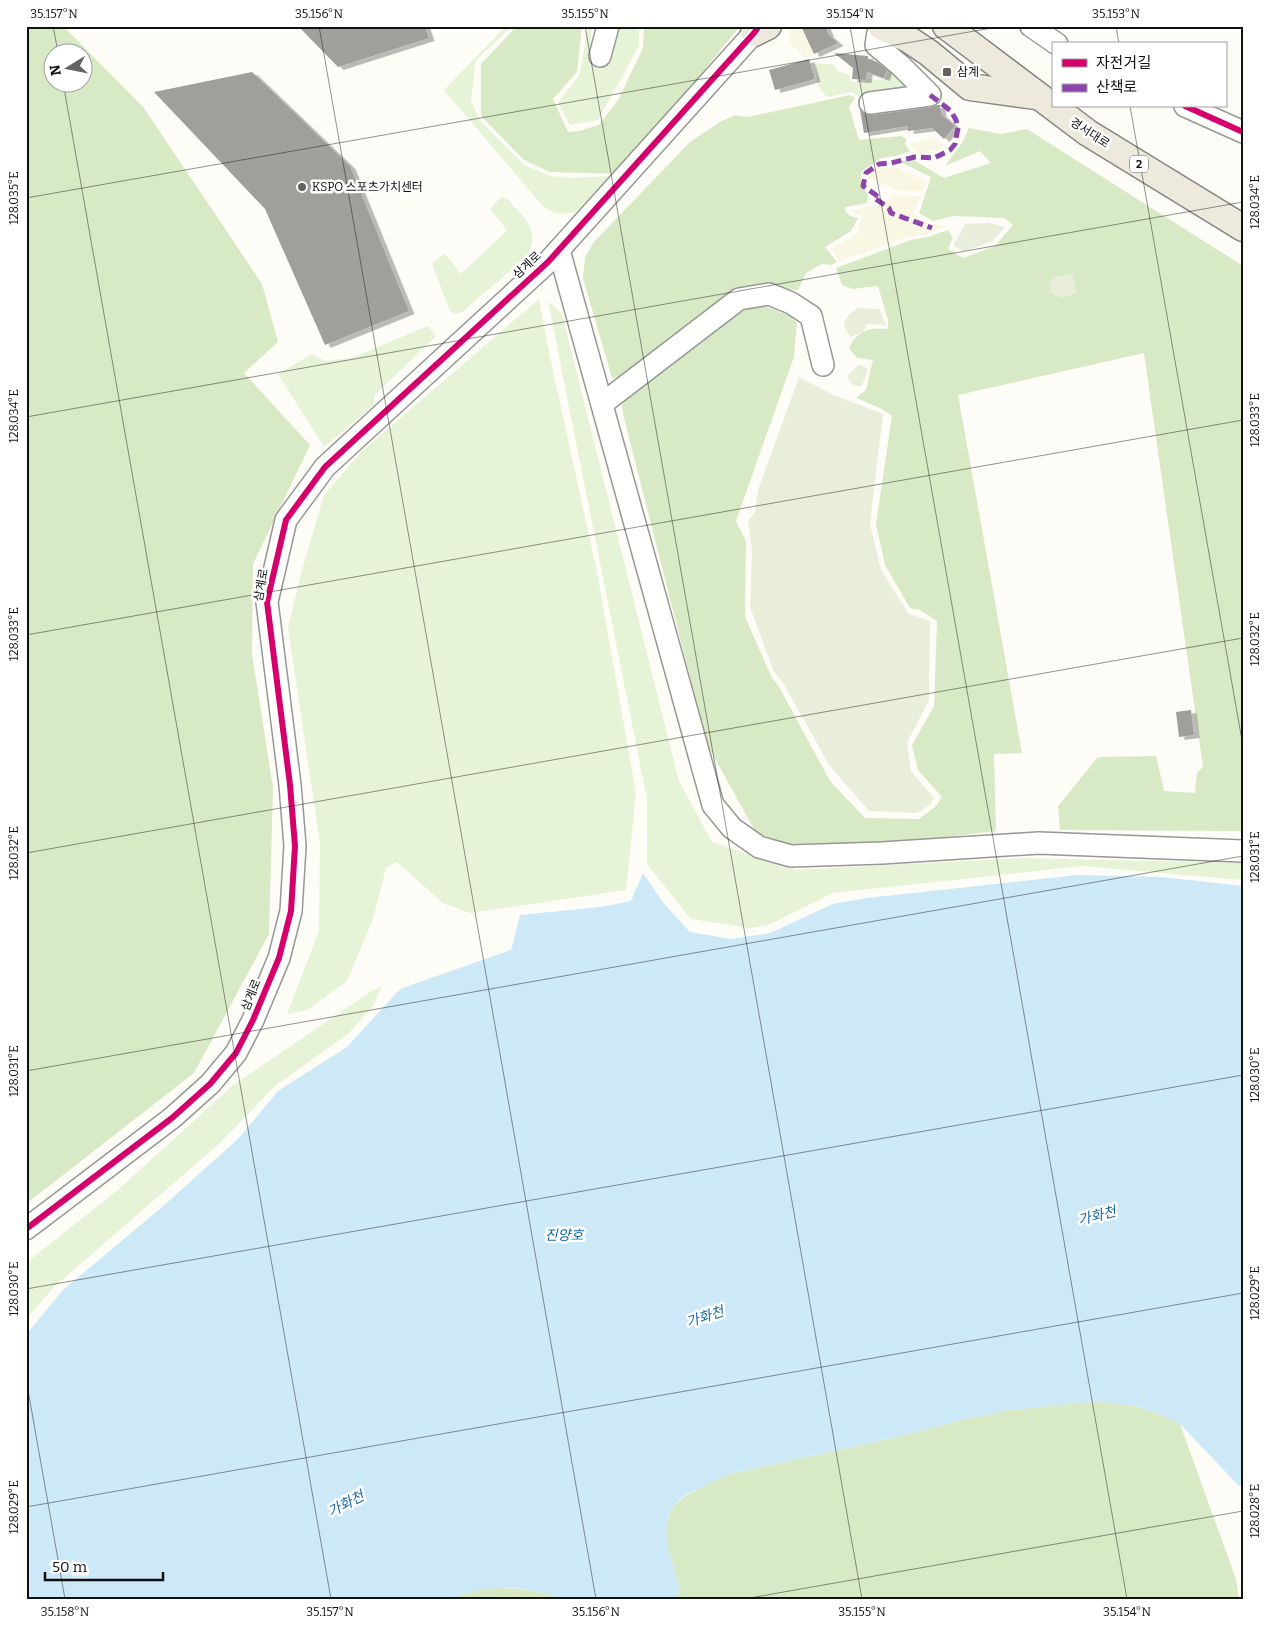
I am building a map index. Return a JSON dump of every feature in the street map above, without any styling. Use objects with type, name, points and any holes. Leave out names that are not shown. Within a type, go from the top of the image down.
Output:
[{"type":"main road","points":[[880,26],[929,53],[970,87],[1037,97]]},
{"type":"main road","name":"경서대로","points":[[946,26],[1052,108]]},
{"type":"main road","name":"경서대로","points":[[1053,108],[1088,133],[1243,228]]},
{"type":"street","points":[[600,56],[608,26]]},
{"type":"street","points":[[870,103],[930,95],[901,66],[876,45],[880,26]]},
{"type":"street","name":"삼계로","points":[[26,1229],[172,1118],[210,1084],[236,1053],[253,1020],[279,958],[291,911],[295,846],[290,785],[267,602],[286,520],[325,467],[559,250],[759,28]]},
{"type":"street","points":[[1189,108],[1243,132]]},
{"type":"street","points":[[559,250],[713,805],[732,828],[759,847],[791,856],[882,853],[1039,843],[1243,850]]},
{"type":"street","points":[[602,404],[739,299],[769,294],[791,302],[811,316],[823,365]]},
{"type":"shaded area","points":[[801,26],[813,52],[806,59],[791,45],[789,40],[791,28]]},
{"type":"shaded area","points":[[931,138],[944,145],[937,150],[916,153],[910,144]]},
{"type":"shaded area","points":[[874,168],[898,168],[927,182],[923,191],[899,191],[867,178]]},
{"type":"shaded area","points":[[893,196],[921,196],[913,213],[926,223],[947,226],[925,235],[907,237],[840,261],[831,249],[857,234],[862,217],[851,210],[880,205]]},
{"type":"green space","points":[[26,26],[63,26],[79,42],[42,42],[42,92],[92,92],[92,55],[144,108],[262,284],[278,342],[244,373],[310,445],[253,564],[252,654],[273,788],[269,934],[194,1073],[26,1204]]},
{"type":"green space","points":[[506,26],[512,26],[476,60],[471,101],[480,120],[524,165],[551,176],[569,178],[611,176],[576,212],[554,213],[542,205],[444,90]]},
{"type":"green space","points":[[517,26],[582,26],[577,72],[553,99],[568,132],[599,125],[618,100],[643,48],[644,26],[740,26],[620,174],[550,172],[524,160],[481,116],[481,64]]},
{"type":"green space","points":[[588,26],[592,26],[589,67],[601,66],[614,26],[639,26],[639,46],[598,120],[570,125],[558,103],[580,74]]},
{"type":"green space","points":[[815,64],[833,64],[838,71],[849,75],[851,82],[865,82],[868,79],[885,80],[890,64],[914,89],[860,98],[852,92],[827,97],[818,86]]},
{"type":"green space","points":[[850,95],[855,98],[849,107],[859,140],[901,136],[907,139],[905,144],[910,151],[896,156],[881,158],[861,172],[861,186],[868,194],[867,203],[845,207],[845,211],[850,216],[858,218],[851,231],[825,247],[837,262],[831,265],[822,264],[806,273],[798,290],[776,289],[619,379],[612,378],[583,278],[585,257],[594,242],[690,142],[720,122],[735,115],[748,117]]},
{"type":"green space","points":[[969,128],[1001,134],[1027,129],[1243,266],[1243,831],[1060,830],[1058,806],[1098,757],[1156,756],[1164,791],[1195,793],[1197,773],[1203,767],[1144,353],[958,395],[1022,753],[994,754],[996,831],[868,847],[783,846],[755,831],[707,744],[622,407],[628,389],[740,310],[764,306],[788,315],[797,322],[794,357],[736,521],[746,541],[745,617],[772,678],[778,685],[830,781],[865,818],[919,819],[935,807],[942,797],[918,770],[912,745],[934,706],[937,621],[920,610],[910,608],[885,565],[876,524],[892,416],[880,408],[856,398],[866,390],[873,360],[857,358],[849,348],[856,337],[865,331],[870,329],[888,329],[888,320],[878,286],[852,289],[842,285],[836,268],[911,240],[928,237],[948,230],[953,238],[948,249],[963,258],[995,246],[1013,225],[1004,218],[953,216],[933,221],[919,213],[931,177],[898,161],[912,159],[944,178],[991,163],[980,151],[945,166],[962,143]]},
{"type":"green space","points":[[501,197],[507,198],[529,224],[532,238],[531,247],[527,256],[462,312],[455,314],[450,311],[432,264],[444,253],[461,274],[507,230],[490,209]]},
{"type":"green space","points":[[989,223],[1005,227],[993,241],[964,251],[953,246],[965,224]]},
{"type":"green space","points":[[1073,273],[1076,293],[1062,298],[1050,292],[1052,278]]},
{"type":"green space","points":[[539,299],[597,572],[636,793],[626,890],[470,913],[443,903],[397,862],[386,868],[373,919],[347,981],[308,1010],[287,1014],[319,931],[320,843],[288,628],[300,577],[324,495],[363,450]]},
{"type":"green space","points":[[548,301],[562,314],[679,781],[712,842],[795,870],[1025,858],[1243,863],[1243,880],[1082,866],[833,893],[768,925],[750,928],[691,919],[647,864],[647,799]]},
{"type":"green space","points":[[858,308],[879,309],[886,325],[867,324],[864,331],[851,337],[845,328],[845,321]]},
{"type":"green space","points":[[428,326],[436,336],[374,396],[374,405],[324,447],[278,374],[312,354],[325,361],[351,358]]},
{"type":"green space","points":[[860,364],[868,370],[862,386],[853,386],[847,376]]},
{"type":"green space","points":[[799,377],[834,395],[883,414],[870,524],[881,570],[909,614],[930,621],[929,700],[907,743],[911,771],[934,798],[930,805],[917,813],[869,811],[829,765],[782,681],[774,672],[750,607],[752,552],[748,520],[755,513],[758,490]]},
{"type":"green space","points":[[382,986],[373,1006],[348,1034],[275,1086],[220,1143],[54,1287],[26,1319],[26,1263],[119,1189],[232,1086],[370,992]]},
{"type":"green space","points":[[1103,1402],[1136,1406],[1180,1424],[1236,1579],[1239,1599],[676,1599],[679,1586],[667,1544],[666,1531],[670,1511],[682,1498],[730,1474],[1003,1411]]},
{"type":"green space","points":[[490,1588],[527,1590],[563,1599],[453,1599],[466,1592]]},
{"type":"water","name":"진양호","points":[[643,873],[665,905],[690,932],[731,939],[770,933],[833,904],[867,898],[1077,875],[1162,877],[1243,886],[1243,1486],[1238,1485],[1180,1424],[1136,1406],[1103,1402],[1077,1403],[1003,1411],[962,1420],[897,1437],[730,1474],[702,1487],[682,1497],[670,1511],[666,1531],[667,1544],[679,1586],[676,1599],[563,1599],[536,1591],[494,1588],[466,1593],[453,1599],[26,1599],[26,1338],[30,1330],[63,1290],[161,1208],[238,1139],[278,1091],[347,1047],[400,989],[511,950],[520,915],[600,907],[631,901]]},
{"type":"building","points":[[298,26],[425,26],[429,38],[338,67]]},
{"type":"building","points":[[801,26],[825,26],[829,35],[838,43],[814,54]]},
{"type":"building","points":[[834,53],[868,56],[868,59],[877,62],[887,70],[884,78],[867,72],[866,80],[852,79],[853,68]]},
{"type":"building","points":[[809,59],[815,79],[775,90],[769,70]]},
{"type":"building","name":"KSPO 스포츠가치센터","points":[[252,72],[350,166],[409,311],[325,345],[265,209],[154,92]]},
{"type":"building","points":[[940,105],[941,114],[955,126],[944,139],[932,128],[908,131],[908,126],[864,133],[860,110],[865,114],[872,115]]},
{"type":"building","points":[[1191,710],[1194,735],[1179,737],[1176,712]]},
{"type":"marked path","points":[[930,95],[951,111],[956,120],[958,128],[955,144],[950,150],[934,158],[915,157],[879,164],[866,173],[863,186],[876,195],[873,197],[889,208],[891,213],[932,228]]},
{"type":"cycle path","points":[[26,1229],[172,1118],[210,1084],[236,1053],[253,1020],[279,958],[291,911],[295,846],[290,785],[267,602],[286,520],[325,467],[548,262],[759,26]]},
{"type":"cycle path","points":[[1189,108],[1243,132]]},
{"type":"place","name":"삼계","points":[[947,72]]},
{"type":"place","name":"KSPO 스포츠가치센터","points":[[302,187]]},
{"type":"water label","name":"가화천","points":[[1097,1216]]},
{"type":"water label","name":"가화천","points":[[705,1317]]},
{"type":"water label","name":"가화천","points":[[346,1504]]}]
